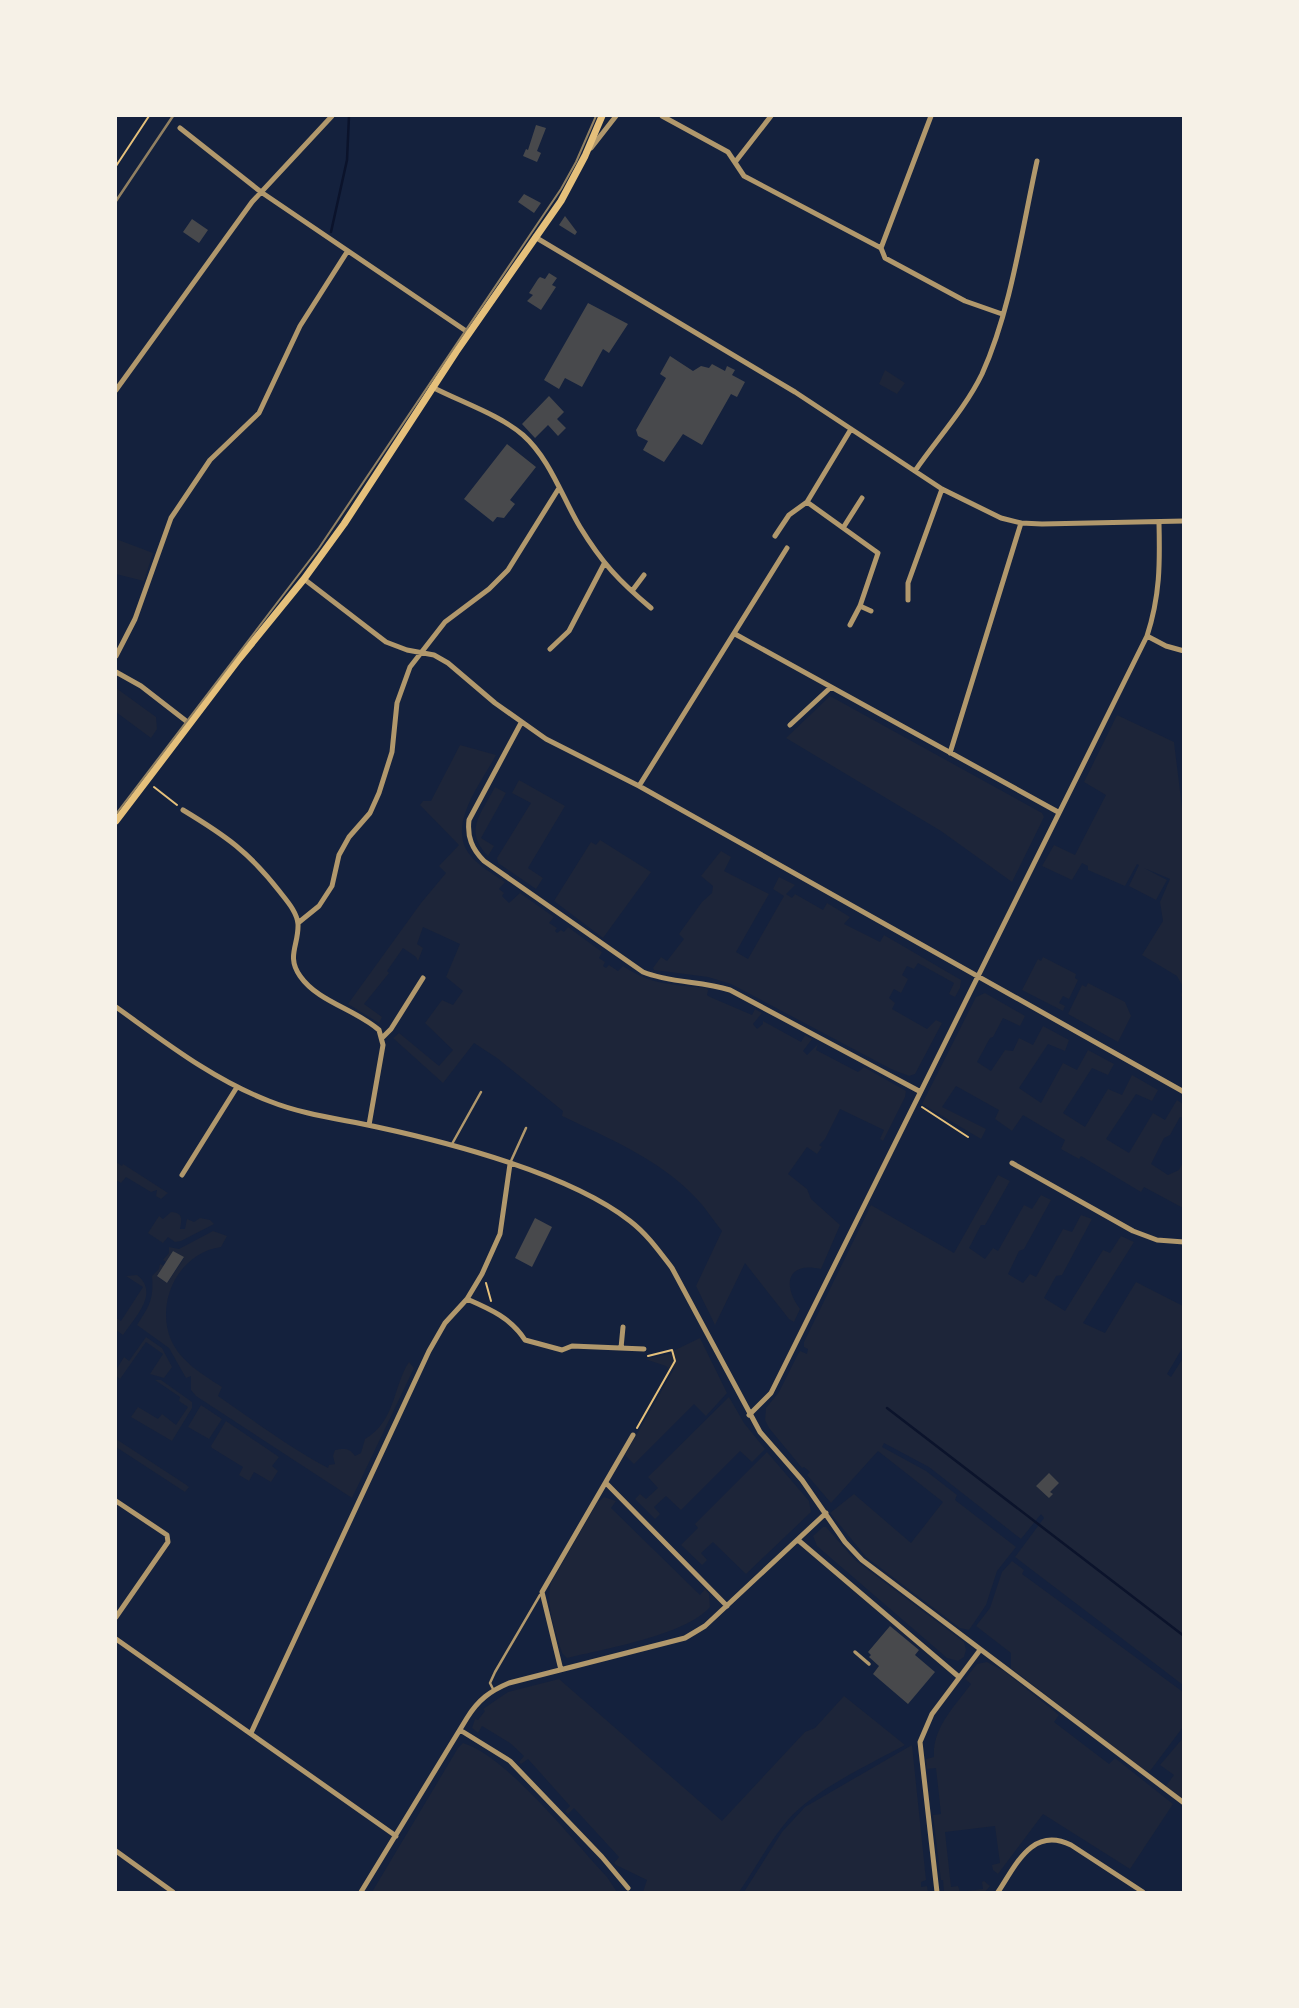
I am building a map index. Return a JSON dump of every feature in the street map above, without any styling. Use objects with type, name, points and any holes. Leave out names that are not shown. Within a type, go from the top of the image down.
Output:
[{"type":"main road","points":[[116,821],[304,579],[363,495],[432,387],[561,201],[602,116]]},
{"type":"street","points":[[116,390],[261,192],[332,116]]},
{"type":"street","points":[[585,156],[616,116]]},
{"type":"street","points":[[662,116],[728,152],[744,176],[881,248],[885,258],[965,301],[1002,314]]},
{"type":"street","points":[[736,161],[771,116]]},
{"type":"street","points":[[881,248],[931,116]]},
{"type":"street","points":[[180,128],[261,192],[469,333]]},
{"type":"street","points":[[915,471],[981,375],[1002,314],[1037,161]]},
{"type":"street","points":[[536,237],[597,276],[714,342],[942,489],[989,513],[1021,523],[1184,521]]},
{"type":"street","points":[[116,656],[135,619],[171,518],[210,460],[259,413],[300,326],[347,252]]},
{"type":"street","points":[[432,387],[509,425],[539,452],[604,564],[650,608]]},
{"type":"street","points":[[775,536],[789,515],[807,502],[851,429]]},
{"type":"street","points":[[298,923],[319,906],[332,886],[339,855],[349,837],[370,813],[380,793],[392,752],[397,703],[410,667],[445,622],[489,589],[508,570],[559,488]]},
{"type":"street","points":[[908,600],[908,583],[942,489]]},
{"type":"street","points":[[843,528],[862,498]]},
{"type":"street","points":[[807,502],[878,553],[860,606],[850,625]]},
{"type":"street","points":[[950,752],[1021,523]]},
{"type":"street","points":[[749,1415],[771,1393],[1147,636],[1156,608],[1160,576],[1160,523]]},
{"type":"street","points":[[639,786],[787,548]]},
{"type":"street","points":[[550,649],[569,632],[604,564]]},
{"type":"street","points":[[632,591],[644,575]]},
{"type":"street","points":[[304,579],[386,642],[407,650],[434,655],[448,663],[521,723],[558,746],[639,786],[1184,1092]]},
{"type":"street","points":[[860,606],[872,611]]},
{"type":"street","points":[[734,634],[1058,812]]},
{"type":"street","points":[[1147,636],[1166,646],[1184,651]]},
{"type":"street","points":[[116,672],[141,687],[190,724]]},
{"type":"street","points":[[790,724],[831,688]]},
{"type":"street","points":[[521,723],[469,820],[472,846],[484,861],[643,972],[730,990],[919,1091]]},
{"type":"street","points":[[183,810],[229,838],[250,856],[289,903],[298,923],[292,956],[300,976],[314,990],[379,1030],[383,1045],[369,1125]]},
{"type":"street","points":[[382,1038],[423,978]]},
{"type":"street","points":[[116,1007],[186,1056],[237,1087],[271,1102],[451,1146],[510,1164],[607,1205],[642,1231],[682,1285],[760,1433],[796,1472],[845,1542],[862,1560],[1184,1803]]},
{"type":"street","points":[[182,1175],[237,1087]]},
{"type":"street","points":[[1012,1163],[1133,1231],[1157,1240],[1184,1242]]},
{"type":"street","points":[[251,1733],[429,1351],[445,1323],[467,1298],[482,1274],[500,1234],[510,1164]]},
{"type":"street","points":[[467,1298],[496,1312],[519,1330],[525,1340],[549,1348],[562,1350],[579,1346],[644,1349]]},
{"type":"street","points":[[621,1348],[623,1327]]},
{"type":"street","points":[[561,1670],[542,1592],[633,1435]]},
{"type":"street","points":[[606,1483],[727,1606]]},
{"type":"street","points":[[116,1501],[167,1535],[169,1542],[116,1617]]},
{"type":"street","points":[[361,1892],[474,1707],[494,1689],[685,1638],[705,1626],[826,1513]]},
{"type":"street","points":[[798,1540],[959,1677]]},
{"type":"street","points":[[116,1639],[396,1836]]},
{"type":"street","points":[[937,1892],[920,1743],[931,1716],[980,1650]]},
{"type":"street","points":[[855,1652],[869,1664]]},
{"type":"street","points":[[460,1730],[510,1761],[603,1857],[628,1888]]},
{"type":"street","points":[[998,1892],[1025,1853],[1037,1843],[1050,1839],[1071,1845],[1143,1892]]},
{"type":"street","points":[[116,1851],[173,1892]]},
{"type":"lane","points":[[451,1146],[481,1092]]},
{"type":"lane","points":[[510,1164],[526,1128]]},
{"type":"lane","points":[[494,1689],[490,1682],[542,1592]]},
{"type":"path","points":[[116,166],[149,116]]},
{"type":"path","points":[[145,781],[183,810]]},
{"type":"path","points":[[914,1102],[968,1137]]},
{"type":"path","points":[[482,1274],[496,1312]]},
{"type":"path","points":[[631,1349],[636,1358],[672,1350],[675,1361],[633,1435]]},
{"type":"shaded area","points":[[885,370],[905,383],[897,394],[879,384]]},
{"type":"shaded area","points":[[116,539],[153,553],[144,581],[116,574]]},
{"type":"shaded area","points":[[116,688],[156,717],[157,729],[151,738],[116,712]]},
{"type":"shaded area","points":[[830,696],[1042,813],[1044,817],[1012,882],[941,831],[786,738]]},
{"type":"shaded area","points":[[1117,715],[1174,742],[1184,824],[1183,997],[1183,987],[1177,976],[1142,955],[1163,921],[1160,902],[1170,879],[1144,868],[1167,880],[1156,900],[1129,886],[1139,865],[1137,864],[1125,886],[1088,870],[1088,866],[1082,863],[1072,880],[1042,866],[1054,845],[1075,855],[1106,795],[1084,782]]},
{"type":"shaded area","points":[[460,745],[496,755],[469,804],[462,831],[470,855],[505,882],[499,889],[509,903],[520,893],[554,917],[549,923],[557,928],[557,933],[561,930],[564,932],[568,927],[602,952],[599,958],[605,962],[603,966],[606,968],[609,965],[618,971],[623,966],[653,981],[706,988],[710,997],[752,1015],[755,1009],[762,1013],[753,1024],[757,1029],[763,1021],[801,1042],[805,1035],[812,1039],[803,1051],[807,1055],[818,1044],[816,1050],[858,1072],[864,1067],[906,1091],[883,1141],[880,1139],[884,1130],[840,1109],[825,1139],[819,1145],[822,1147],[817,1154],[807,1147],[788,1174],[807,1189],[811,1199],[840,1225],[821,1269],[801,1268],[791,1277],[791,1292],[800,1309],[794,1322],[745,1263],[715,1325],[696,1286],[722,1231],[695,1197],[666,1171],[632,1150],[562,1116],[563,1111],[474,1043],[443,1083],[393,1038],[399,1033],[439,1066],[453,1050],[425,1023],[442,1000],[453,1005],[463,991],[446,977],[460,944],[423,927],[417,944],[423,948],[418,961],[403,948],[387,971],[389,973],[364,1004],[382,1017],[379,1023],[348,1004],[446,873],[439,866],[459,845],[420,805],[423,801],[431,801]]},
{"type":"shaded area","points":[[519,780],[565,806],[528,868],[543,878],[536,889],[498,863],[497,858],[531,803],[512,793]]},
{"type":"shaded area","points":[[495,787],[506,793],[481,838],[494,846],[488,856],[481,847],[476,830],[480,814]]},
{"type":"shaded area","points":[[600,840],[651,872],[603,938],[554,901],[591,842],[596,845]]},
{"type":"shaded area","points":[[721,851],[731,857],[724,871],[769,894],[736,952],[748,959],[784,896],[773,889],[779,877],[795,885],[786,894],[792,898],[795,894],[823,910],[827,903],[850,917],[844,924],[880,942],[884,935],[961,980],[955,997],[949,994],[954,983],[918,963],[914,969],[907,966],[902,975],[908,979],[901,993],[894,989],[889,998],[895,1003],[892,1009],[927,1029],[936,1020],[942,1023],[915,1074],[909,1076],[891,1069],[731,984],[708,977],[654,970],[661,957],[667,961],[684,939],[679,934],[702,902],[712,893],[713,886],[701,876]]},
{"type":"shaded area","points":[[1043,957],[1076,974],[1075,978],[1078,980],[1069,999],[1063,996],[1059,1003],[1065,1006],[1063,1011],[1022,990],[1038,959],[1041,961]]},
{"type":"shaded area","points":[[1088,983],[1125,1002],[1131,1016],[1118,1042],[1068,1014],[1082,985],[1086,987]]},
{"type":"shaded area","points":[[985,993],[1025,1016],[1020,1026],[1003,1018],[990,1038],[977,1062],[991,1071],[1005,1050],[1013,1051],[1019,1038],[1033,1045],[1043,1026],[1069,1040],[1065,1051],[1048,1044],[1019,1088],[1041,1103],[1063,1063],[1077,1070],[1088,1050],[1114,1064],[1108,1075],[1092,1068],[1063,1113],[1085,1127],[1108,1089],[1122,1095],[1132,1075],[1158,1090],[1152,1101],[1136,1094],[1106,1139],[1129,1153],[1153,1113],[1165,1120],[1177,1100],[1183,1104],[1183,1118],[1180,1117],[1170,1135],[1164,1138],[1151,1164],[1168,1175],[1179,1170],[1183,1162],[1183,1208],[1144,1187],[1141,1192],[1081,1156],[1079,1159],[1061,1149],[1065,1140],[1023,1115],[1012,1131],[995,1119],[999,1110],[956,1086],[942,1107],[986,1129],[981,1139],[922,1104],[976,997]]},
{"type":"shaded area","points":[[116,1162],[168,1193],[161,1199],[156,1196],[157,1190],[151,1192],[126,1177],[121,1183],[116,1180]]},
{"type":"shaded area","points":[[998,1175],[1010,1181],[969,1248],[985,1259],[993,1248],[998,1251],[1024,1205],[1032,1209],[1041,1195],[1051,1200],[1008,1274],[1023,1283],[1030,1274],[1036,1277],[1063,1229],[1072,1232],[1081,1215],[1092,1219],[1062,1275],[1056,1276],[1044,1298],[1065,1311],[1103,1250],[1110,1253],[1121,1236],[1134,1242],[1083,1323],[1105,1333],[1136,1282],[1183,1306],[1183,1347],[1167,1374],[1171,1377],[1183,1358],[1183,1685],[1015,1557],[1044,1518],[1041,1514],[1021,1539],[929,1467],[884,1443],[882,1447],[926,1471],[957,1495],[955,1500],[1016,1547],[997,1571],[986,1605],[969,1630],[960,1628],[866,1557],[830,1513],[854,1494],[911,1543],[943,1502],[878,1451],[831,1503],[807,1475],[810,1472],[802,1468],[765,1420],[766,1408],[779,1392],[798,1354],[800,1351],[807,1354],[808,1349],[804,1347],[804,1342],[871,1205],[954,1253]]},
{"type":"shaded area","points":[[171,1212],[180,1215],[180,1229],[185,1229],[187,1219],[194,1222],[200,1218],[210,1220],[214,1224],[181,1241],[175,1242],[168,1237],[163,1243],[148,1233],[159,1216],[163,1219]]},
{"type":"shaded area","points":[[213,1231],[227,1236],[221,1247],[206,1251],[193,1259],[174,1281],[166,1310],[171,1340],[186,1361],[222,1387],[218,1396],[272,1434],[328,1468],[329,1465],[335,1464],[335,1450],[347,1449],[355,1456],[361,1453],[365,1439],[383,1423],[409,1362],[414,1368],[352,1498],[196,1396],[191,1390],[191,1376],[186,1378],[169,1348],[137,1325],[150,1302],[152,1276],[160,1264],[164,1266],[157,1276],[167,1283],[184,1258],[173,1251],[166,1262],[163,1260],[169,1253],[169,1247],[179,1249]]},
{"type":"shaded area","points":[[137,1275],[146,1289],[146,1297],[139,1313],[123,1335],[116,1330],[116,1318],[121,1321],[143,1287],[126,1276]]},
{"type":"shaded area","points":[[146,1337],[162,1348],[172,1367],[164,1378],[150,1374],[163,1354],[146,1342],[120,1379],[116,1376],[116,1370],[124,1357],[129,1361]]},
{"type":"shaded area","points":[[700,1338],[727,1393],[706,1416],[694,1404],[634,1464],[625,1455],[675,1367],[670,1370],[645,1359],[674,1353],[673,1351]]},
{"type":"shaded area","points":[[155,1380],[161,1380],[192,1402],[192,1408],[172,1441],[131,1417],[138,1407],[158,1419],[162,1414],[176,1425],[188,1407],[179,1401],[180,1397]]},
{"type":"shaded area","points":[[729,1397],[744,1423],[765,1449],[752,1462],[740,1451],[681,1510],[666,1496],[654,1507],[660,1514],[655,1519],[635,1499],[640,1494],[646,1499],[658,1488],[648,1477]]},
{"type":"shaded area","points":[[201,1405],[222,1419],[209,1439],[188,1427]]},
{"type":"shaded area","points":[[226,1421],[279,1457],[272,1466],[278,1471],[271,1482],[254,1472],[249,1481],[239,1475],[243,1467],[212,1448]]},
{"type":"shaded area","points":[[116,1439],[189,1487],[185,1492],[116,1447]]},
{"type":"shaded area","points":[[767,1452],[809,1501],[811,1512],[746,1574],[713,1542],[701,1553],[707,1560],[702,1565],[681,1545],[698,1528],[695,1524]]},
{"type":"shaded area","points":[[604,1497],[616,1501],[611,1508],[700,1595],[705,1589],[709,1594],[710,1607],[683,1626],[664,1633],[567,1658],[562,1653],[552,1619],[549,1601],[551,1583],[597,1503]]},
{"type":"shaded area","points":[[826,1527],[855,1560],[964,1642],[964,1657],[958,1661],[947,1658],[817,1546],[813,1536]]},
{"type":"shaded area","points":[[1012,1561],[1024,1570],[1022,1574],[1183,1692],[1183,1727],[1150,1771],[1143,1770],[1011,1668],[1011,1653],[976,1626],[990,1608],[1002,1572]]},
{"type":"shaded area","points":[[987,1662],[1004,1671],[1059,1715],[1054,1722],[1109,1764],[1115,1758],[1173,1804],[1130,1869],[1043,1814],[998,1874],[992,1865],[1000,1863],[995,1826],[945,1832],[951,1887],[958,1886],[960,1892],[944,1892],[933,1815],[941,1814],[936,1768],[927,1769],[926,1759],[934,1757],[934,1746],[941,1727],[971,1684],[965,1679],[977,1664]]},
{"type":"shaded area","points":[[559,1679],[722,1821],[805,1732],[815,1728],[844,1696],[905,1745],[842,1779],[798,1810],[774,1838],[739,1892],[643,1892],[647,1880],[614,1863],[619,1857],[574,1808],[568,1814],[565,1811],[570,1806],[528,1759],[521,1764],[519,1762],[524,1756],[510,1743],[482,1726],[478,1733],[472,1728],[475,1719],[478,1720],[485,1711],[483,1709],[508,1692]]},
{"type":"shaded area","points":[[1183,1738],[1183,1800],[1165,1787],[1174,1775],[1160,1765]]},
{"type":"shaded area","points":[[463,1743],[499,1764],[519,1782],[559,1823],[617,1892],[372,1892]]},
{"type":"shaded area","points":[[912,1745],[926,1880],[921,1882],[921,1887],[927,1886],[928,1892],[744,1892],[782,1832],[805,1807]]},
{"type":"shaded area","points":[[984,1881],[990,1886],[985,1892],[960,1892],[983,1889]]},
{"type":"building","points":[[536,125],[546,128],[537,151],[541,153],[537,162],[523,156],[526,149],[528,150]]},
{"type":"building","points":[[524,194],[541,203],[534,213],[518,202]]},
{"type":"building","points":[[565,216],[577,232],[575,235],[559,225]]},
{"type":"building","points":[[192,219],[208,230],[199,243],[183,232]]},
{"type":"building","points":[[549,273],[557,278],[552,285],[556,287],[541,310],[527,301],[533,295],[529,293],[538,279],[545,279]]},
{"type":"building","points":[[588,303],[628,324],[609,353],[603,349],[582,387],[565,378],[559,389],[544,380]]},
{"type":"building","points":[[670,356],[693,371],[701,366],[709,368],[712,364],[725,371],[727,366],[735,370],[732,375],[745,382],[737,397],[731,394],[702,445],[683,434],[664,462],[643,450],[648,441],[638,436],[636,430],[666,378],[660,374]]},
{"type":"building","points":[[549,396],[564,412],[557,419],[566,428],[558,436],[548,425],[535,438],[522,424]]},
{"type":"building","points":[[507,444],[536,467],[510,500],[515,504],[504,518],[497,517],[493,522],[464,499]]},
{"type":"building","points":[[535,1218],[552,1227],[532,1267],[515,1258]]},
{"type":"building","points":[[173,1251],[184,1257],[167,1283],[157,1276]]},
{"type":"building","points":[[1049,1473],[1059,1483],[1050,1492],[1053,1494],[1049,1498],[1036,1486]]},
{"type":"building","points":[[890,1626],[919,1650],[915,1655],[935,1672],[908,1704],[873,1674],[879,1666],[869,1657],[871,1655],[868,1652]]},
{"type":"waterway","points":[[331,232],[347,160],[349,116]]},
{"type":"waterway","points":[[887,1408],[1184,1636]]},
{"type":"tram line","points":[[116,814],[319,548],[561,189],[596,116]]},
{"type":"railway","points":[[116,201],[173,116]]}]
